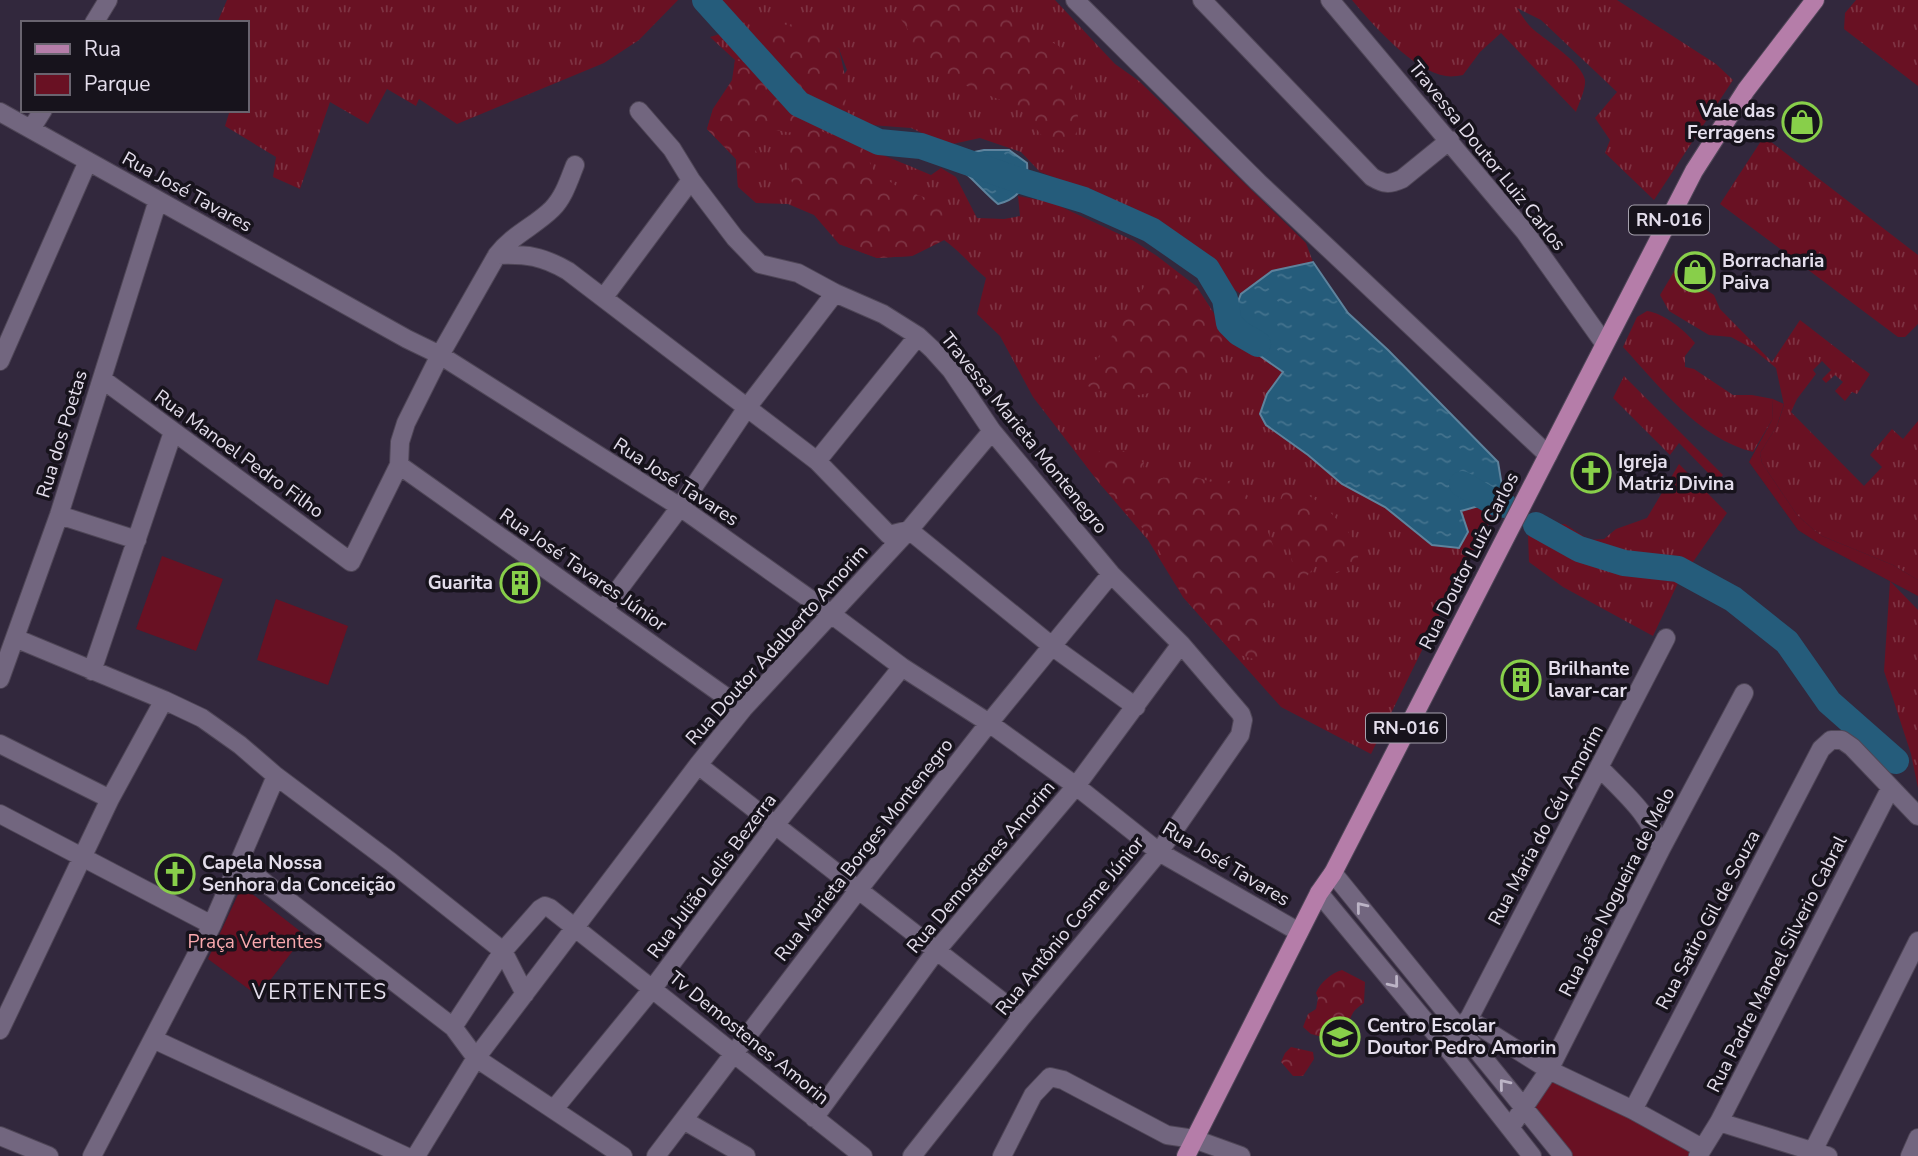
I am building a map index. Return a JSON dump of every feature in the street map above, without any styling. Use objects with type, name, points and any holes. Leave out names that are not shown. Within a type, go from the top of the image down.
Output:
[{"type":"main road","name":"Rua Doutor Luiz Carlos","points":[[1186,1156],[1319,893],[1333,873],[1604,343],[1710,144],[1746,90],[1815,0]]},
{"type":"street","points":[[95,21],[108,0]]},
{"type":"street","points":[[1075,0],[1258,181],[1548,455]]},
{"type":"street","points":[[1202,0],[1372,177],[1384,184],[1402,179],[1450,140]]},
{"type":"street","name":"Travessa Doutor Luiz Carlos","points":[[1330,0],[1525,232],[1604,343]]},
{"type":"street","name":"Travessa Marieta Montenegro","points":[[639,111],[659,132],[735,238],[760,264],[798,273],[883,314],[918,336],[951,370],[992,431],[1111,575],[1181,644],[1241,714]]},
{"type":"street","name":"Rua José Tavares","points":[[0,112],[440,355],[680,507],[902,667],[989,723],[1076,786],[1159,852],[1299,932]]},
{"type":"street","points":[[32,129],[42,112]]},
{"type":"street","points":[[0,362],[88,161]]},
{"type":"street","points":[[399,465],[400,442],[406,423],[440,355],[497,255],[505,244],[554,207],[566,190],[575,165]]},
{"type":"street","points":[[604,297],[691,180]]},
{"type":"street","name":"Rua dos Poetas","points":[[0,679],[59,515],[158,200]]},
{"type":"street","points":[[497,255],[527,254],[548,259],[604,297],[746,409],[817,461],[889,535],[909,530],[1053,647],[1136,707]]},
{"type":"street","points":[[604,609],[680,507],[746,409],[835,293]]},
{"type":"street","points":[[817,461],[918,336]]},
{"type":"street","name":"Rua Manoel Pedro Filho","points":[[102,379],[351,562],[399,465]]},
{"type":"street","name":"Rua Doutor Adalberto Amorim","points":[[418,1154],[476,1058],[698,765],[743,709],[909,530],[992,431]]},
{"type":"street","points":[[92,671],[173,432]]},
{"type":"street","name":"Rua José Tavares Júnior","points":[[399,465],[743,709]]},
{"type":"street","points":[[59,515],[137,540]]},
{"type":"street","name":"Rua Marieta Borges Montenegro","points":[[656,1156],[989,723],[1111,575]]},
{"type":"street","points":[[15,638],[164,699],[202,718],[240,744],[276,776],[391,862],[503,951],[525,994]]},
{"type":"street","name":"Rua Maria do Céu Amorim","points":[[1465,1025],[1666,638]]},
{"type":"street","name":"Rua Demostenes Amorim","points":[[814,1118],[936,951],[1076,786],[1181,644]]},
{"type":"street","name":"Rua Julião Lelis Bezerra","points":[[554,1109],[653,988],[775,825],[902,667]]},
{"type":"street","name":"Rua João Nogueira de Melo","points":[[1510,1128],[1549,1070],[1744,693]]},
{"type":"street","points":[[0,1030],[110,799],[164,699]]},
{"type":"street","name":"Rua Antônio Cosme Júnior","points":[[912,1156],[1022,1017],[1159,852],[1240,735],[1243,725],[1241,714]]},
{"type":"street","name":"Rua Satiro Gil de Souza","points":[[1633,1110],[1821,749],[1831,740],[1842,740],[1852,747],[1890,789]]},
{"type":"street","points":[[0,744],[110,799]]},
{"type":"street","points":[[698,765],[1022,1017]]},
{"type":"street","points":[[1600,768],[1646,816],[1661,849]]},
{"type":"street","points":[[92,1156],[212,925],[276,776]]},
{"type":"street","points":[[1890,789],[1918,816]]},
{"type":"street","name":"Rua Padre Manoel Silverio Cabral","points":[[1700,1152],[1719,1122],[1890,789]]},
{"type":"street","points":[[0,814],[212,925]]},
{"type":"street","points":[[238,862],[453,1027],[476,1058],[623,1156]]},
{"type":"street","points":[[1333,873],[1465,1025],[1524,1109],[1563,1156]]},
{"type":"street","points":[[1319,893],[1444,1044],[1532,1156]]},
{"type":"street","points":[[453,1027],[503,951],[545,906],[575,927]]},
{"type":"street","name":"Tv Demostenes Amorin","points":[[575,927],[863,1156]]},
{"type":"street","points":[[1719,1122],[1821,1154],[1918,941]]},
{"type":"street","points":[[1444,1044],[1465,1025]]},
{"type":"street","points":[[1465,1025],[1549,1070],[1633,1110],[1700,1152]]},
{"type":"street","points":[[153,1039],[418,1154]]},
{"type":"street","points":[[1002,1156],[1033,1095],[1050,1077],[1063,1080],[1167,1135],[1195,1139],[1241,1156]]},
{"type":"street","points":[[685,1121],[746,1156]]},
{"type":"street","points":[[0,1136],[49,1156]]},
{"type":"street","points":[[1910,1156],[1918,1139]]},
{"type":"green space","points":[[227,0],[678,0],[639,40],[604,63],[457,124],[419,99],[416,106],[387,89],[368,124],[330,102],[300,189],[273,177],[276,157],[225,126],[229,112],[248,112],[248,21],[218,21]]},
{"type":"green space","points":[[721,0],[1055,0],[1115,64],[1139,81],[1306,243],[1313,262],[1272,271],[1241,294],[1226,284],[1203,252],[1173,232],[1133,208],[1040,172],[1021,152],[980,138],[948,145],[911,128],[870,125],[841,109],[834,90],[847,70],[839,49],[777,24],[750,42]]},
{"type":"green space","points":[[917,0],[1001,0],[1021,26],[1059,46],[1078,114],[1074,140],[1066,151],[1048,143],[1018,107],[937,71],[916,53],[907,28],[895,11]]},
{"type":"green space","points":[[1352,0],[1617,0],[1716,64],[1733,80],[1654,200],[1605,153],[1610,140],[1595,118],[1617,92],[1541,20],[1517,8],[1531,28],[1571,60],[1582,73],[1584,88],[1576,112],[1501,33],[1480,52],[1463,75],[1446,76],[1434,73],[1407,57]]},
{"type":"green space","points":[[1856,0],[1918,0],[1918,86],[1844,29],[1845,13]]},
{"type":"green space","points":[[777,23],[803,28],[839,49],[848,89],[842,119],[804,100],[750,42]]},
{"type":"green space","points":[[723,33],[788,101],[812,120],[854,143],[931,175],[941,168],[956,177],[977,218],[1004,219],[1020,216],[1018,196],[1051,202],[1134,241],[1157,256],[1196,286],[1226,332],[1283,372],[1267,394],[1260,414],[1266,425],[1342,484],[1385,507],[1432,545],[1461,511],[1491,502],[1491,520],[1460,573],[1371,754],[1281,707],[1183,597],[1148,540],[1100,484],[1033,397],[1000,336],[977,314],[986,278],[955,249],[944,240],[912,256],[877,258],[839,244],[814,215],[788,204],[756,203],[738,187],[736,159],[707,129],[713,109],[733,80],[735,60],[710,37]]},
{"type":"green space","points":[[735,60],[752,64],[797,107],[795,133],[764,129],[753,147],[764,163],[749,187],[738,187],[736,159],[707,129],[713,109],[732,80]]},
{"type":"green space","points":[[812,128],[861,145],[874,171],[901,189],[943,204],[944,240],[912,256],[877,258],[839,244],[843,234],[806,204],[793,187],[784,148]]},
{"type":"green space","points":[[1762,135],[1918,255],[1918,324],[1905,337],[1898,337],[1720,204],[1763,138]]},
{"type":"green space","points":[[1675,270],[1714,295],[1720,309],[1772,362],[1800,320],[1870,374],[1857,394],[1852,392],[1845,401],[1835,391],[1843,382],[1835,375],[1826,383],[1822,379],[1831,370],[1822,361],[1813,370],[1816,374],[1797,399],[1791,412],[1864,486],[1882,467],[1870,455],[1892,429],[1903,439],[1918,421],[1918,580],[1893,565],[1822,536],[1797,515],[1762,463],[1760,453],[1777,426],[1784,405],[1776,368],[1753,349],[1731,337],[1709,335],[1669,311],[1660,295]]},
{"type":"green space","points":[[1176,275],[1196,286],[1226,332],[1223,349],[1174,389],[1120,398],[1085,385],[1093,365],[1144,287],[1162,277]]},
{"type":"green space","points":[[1647,311],[1673,323],[1695,343],[1685,356],[1685,367],[1694,369],[1733,395],[1773,399],[1772,420],[1753,452],[1733,445],[1697,423],[1623,347],[1637,317]]},
{"type":"green space","points":[[1624,376],[1723,475],[1717,482],[1679,443],[1670,455],[1613,398]]},
{"type":"green space","points":[[1773,399],[1784,404],[1777,426],[1760,453],[1762,463],[1797,515],[1822,536],[1893,565],[1918,580],[1918,596],[1798,530],[1749,462],[1772,420]]},
{"type":"green space","points":[[1109,449],[1124,451],[1144,463],[1140,485],[1162,478],[1192,476],[1215,483],[1235,480],[1260,511],[1273,545],[1276,578],[1261,582],[1279,592],[1284,609],[1268,600],[1258,607],[1264,633],[1264,652],[1257,660],[1233,653],[1183,597],[1153,539],[1100,484],[1085,464],[1087,455]]},
{"type":"green space","points":[[1679,464],[1727,513],[1677,585],[1653,636],[1563,587],[1529,562],[1528,535],[1533,528],[1565,524],[1589,540],[1604,539],[1616,529],[1647,518]]},
{"type":"green space","points":[[1285,485],[1318,502],[1337,519],[1361,549],[1356,562],[1337,573],[1318,563],[1295,590],[1291,553],[1275,515]]},
{"type":"green space","points":[[162,556],[223,579],[196,651],[136,629]]},
{"type":"green space","points":[[1890,581],[1918,610],[1918,788],[1911,754],[1884,671]]},
{"type":"green space","points":[[276,599],[348,626],[328,685],[257,660]]},
{"type":"green space","name":"Praça Vertentes","points":[[242,886],[305,935],[258,996],[208,959]]},
{"type":"green space","points":[[1342,970],[1365,982],[1364,1003],[1344,1027],[1326,1038],[1311,1034],[1303,1027],[1308,1014],[1316,1009],[1316,993],[1326,979]]},
{"type":"green space","points":[[1291,1047],[1313,1052],[1314,1059],[1303,1076],[1293,1076],[1281,1062]]},
{"type":"green space","points":[[1552,1082],[1688,1145],[1692,1149],[1690,1156],[1570,1156],[1534,1111],[1547,1084]]},
{"type":"water","points":[[984,150],[1009,150],[1027,163],[1026,178],[1021,190],[1005,202],[998,204],[962,170],[964,154]]},
{"type":"water","points":[[1313,262],[1348,313],[1498,462],[1502,486],[1493,502],[1461,511],[1468,532],[1459,548],[1432,545],[1385,507],[1342,484],[1266,425],[1260,414],[1267,394],[1283,372],[1226,332],[1241,294],[1272,271]]},
{"type":"waterway","points":[[705,0],[799,104],[879,142],[921,146],[1084,200],[1151,230],[1207,269],[1225,299],[1229,323],[1239,333],[1258,344]]},
{"type":"waterway","points":[[1462,484],[1493,502],[1504,505]]},
{"type":"waterway","points":[[1536,525],[1579,549],[1624,563],[1678,569],[1733,599],[1787,642],[1829,702],[1896,761]]},
{"type":"place","name":"Vale das Ferragens","points":[[1802,122]]},
{"type":"place","name":"Borracharia Paiva","points":[[1695,272]]},
{"type":"place","name":"Igreja Matriz Divina","points":[[1591,473]]},
{"type":"place","name":"Guarita","points":[[520,583]]},
{"type":"place","name":"Brilhante lavar-car","points":[[1521,680]]},
{"type":"place","name":"Capela Nossa Senhora da Conceição","points":[[175,874]]},
{"type":"place","name":"Centro Escolar Doutor Pedro Amorin","points":[[1340,1037]]},
{"type":"district","name":"VERTENTES","points":[[320,992]]}]
